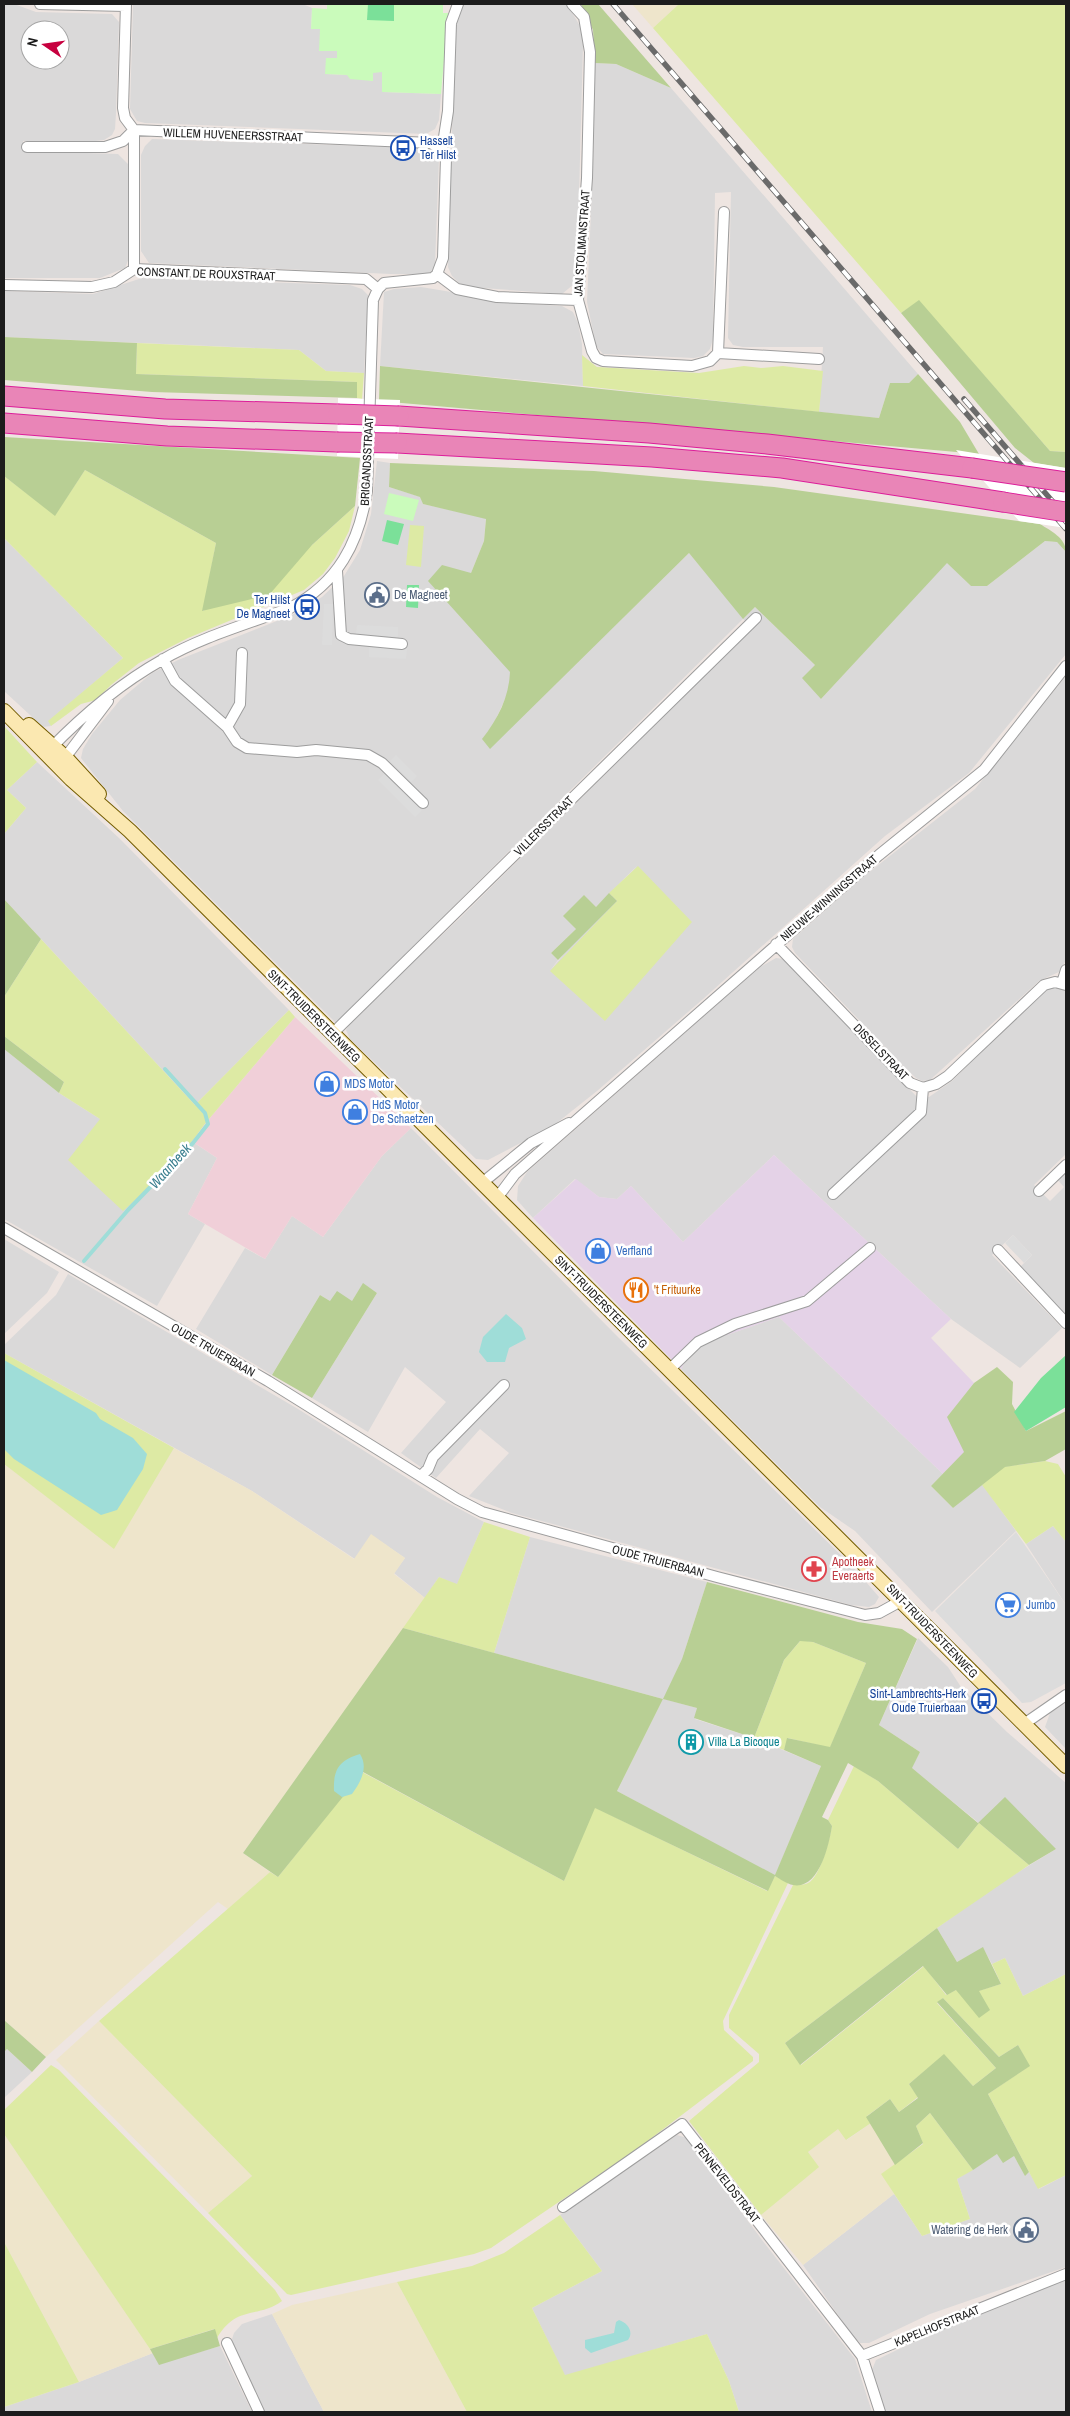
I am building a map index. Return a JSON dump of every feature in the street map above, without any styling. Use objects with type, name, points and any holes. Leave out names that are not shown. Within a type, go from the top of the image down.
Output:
[{"type":"highway","points":[[4,396],[165,409],[399,416],[688,436],[972,468],[1066,482]]},
{"type":"highway","points":[[4,423],[167,436],[398,444],[652,457],[782,468],[1066,512]]},
{"type":"main road","name":"SINT-TRUIDERSTEENWEG","points":[[4,703],[49,750]]},
{"type":"main road","name":"SINT-TRUIDERSTEENWEG","points":[[4,711],[62,762],[1066,1766]]},
{"type":"street","points":[[40,4],[126,5],[123,108],[125,118],[134,130],[134,269]]},
{"type":"street","points":[[378,289],[390,282],[428,280],[437,274],[441,267],[446,158],[442,150],[448,112],[451,23],[458,4]]},
{"type":"street","name":"JAN STOLMANSTRAAT","points":[[572,4],[584,18],[590,52],[586,178],[578,300],[592,351],[596,358],[602,362],[692,366],[710,361],[718,353]]},
{"type":"street","points":[[26,147],[105,147],[123,141],[134,130]]},
{"type":"street","name":"WILLEM HUVENEERSSTRAAT","points":[[134,130],[431,143],[442,150]]},
{"type":"street","points":[[724,212],[718,353],[819,359]]},
{"type":"street","name":"CONSTANT DE ROUXSTRAAT","points":[[4,285],[92,287],[114,282],[134,269],[366,279],[378,289]]},
{"type":"street","points":[[437,274],[457,289],[497,297],[578,300]]},
{"type":"street","name":"BRIGANDSSTRAAT","points":[[49,750],[96,706],[163,659],[290,608],[308,598],[337,571],[352,546],[363,520],[367,491],[373,300],[378,289]]},
{"type":"street","points":[[337,571],[341,635],[349,638],[402,644]]},
{"type":"street","name":"VILLERSSTRAAT","points":[[332,1034],[756,618]]},
{"type":"street","points":[[227,727],[240,704],[242,653]]},
{"type":"street","points":[[163,659],[175,681],[227,727],[237,742],[247,748],[296,752],[316,750],[368,755],[382,763],[423,803]]},
{"type":"street","name":"NIEUWE-WINNINGSTRAAT","points":[[497,1198],[515,1174],[729,988],[776,944],[879,854],[984,770],[1066,666]]},
{"type":"street","name":"BRIGANDSSTRAAT","points":[[62,762],[115,692]]},
{"type":"street","name":"DISSELSTRAAT","points":[[776,944],[910,1083],[923,1088]]},
{"type":"street","points":[[833,1194],[921,1112],[923,1088],[936,1084],[948,1076],[1044,984],[1064,984],[1066,970]]},
{"type":"street","name":"NIEUWE-WINNINGSTRAAT","points":[[482,1183],[531,1143],[577,1119]]},
{"type":"street","points":[[1039,1191],[1066,1164]]},
{"type":"street","name":"OUDE TRUIERBAAN","points":[[4,1228],[268,1381],[457,1499],[490,1515],[865,1615],[879,1613],[901,1601]]},
{"type":"street","points":[[669,1370],[698,1342],[735,1324],[807,1301],[870,1248]]},
{"type":"street","points":[[998,1250],[1066,1323]]},
{"type":"street","points":[[421,1476],[428,1469],[433,1457],[504,1385]]},
{"type":"street","points":[[1024,1724],[1066,1695]]},
{"type":"street","name":"PENNEVELDSTRAAT","points":[[563,2206],[682,2124],[862,2356]]},
{"type":"street","name":"KAPELHOFSTRAAT","points":[[862,2356],[1066,2274]]},
{"type":"street","points":[[227,2342],[259,2412]]},
{"type":"street","points":[[862,2356],[880,2412]]},
{"type":"shaded area","points":[[4,4],[14,4],[36,12],[112,14],[119,22],[116,113],[115,129],[112,135],[104,140],[87,142],[23,141],[24,151],[118,154],[130,166],[129,258],[125,268],[100,278],[4,278]]},
{"type":"shaded area","points":[[133,4],[305,5],[312,8],[311,29],[320,29],[337,51],[337,58],[326,74],[347,75],[373,81],[373,72],[382,72],[383,92],[441,94],[439,120],[435,129],[426,134],[145,123],[137,121],[130,109]]},
{"type":"shaded area","points":[[463,4],[567,4],[580,26],[583,44],[577,275],[574,284],[562,294],[469,287],[459,283],[452,276],[448,267],[455,27]]},
{"type":"shaded area","points":[[632,4],[679,4],[653,28]]},
{"type":"shaded area","points":[[595,63],[616,64],[671,88],[918,374],[909,383],[890,383],[879,418],[819,412],[823,347],[743,347],[733,345],[728,338],[731,192],[715,193],[713,339],[710,349],[703,356],[694,358],[603,354],[596,346],[587,302]]},
{"type":"shaded area","points":[[152,139],[426,148],[434,152],[439,158],[435,265],[431,272],[424,274],[391,274],[149,263],[141,251],[141,155],[145,146]]},
{"type":"shaded area","points":[[142,278],[350,285],[362,289],[368,295],[364,373],[326,371],[299,350],[4,337],[4,291],[93,294]]},
{"type":"shaded area","points":[[421,287],[517,303],[562,306],[573,312],[578,323],[582,344],[583,386],[380,366],[384,292],[394,289]]},
{"type":"shaded area","points":[[377,461],[390,463],[389,487],[421,497],[423,504],[486,518],[484,541],[471,573],[429,581],[511,672],[509,691],[492,727],[483,738],[490,748],[689,553],[744,618],[755,607],[815,665],[821,699],[947,562],[971,586],[987,586],[1045,541],[1057,542],[1066,552],[1066,654],[969,773],[885,836],[703,999],[597,1091],[553,1126],[488,1160],[476,1159],[350,1039],[346,1030],[351,1021],[459,919],[753,628],[743,619],[336,1023],[123,811],[81,758],[83,749],[92,734],[120,700],[152,673],[178,660],[292,615],[322,597],[344,576],[360,550],[371,514]],"holes":[[[637,866],[550,971],[558,960],[551,953],[576,929],[564,916],[596,907]]]},
{"type":"shaded area","points":[[4,538],[123,658],[49,721],[51,726],[43,727],[4,691]]},
{"type":"shaded area","points":[[324,604],[333,604],[332,645],[322,645]]},
{"type":"shaded area","points":[[357,625],[398,627],[398,637],[356,635]]},
{"type":"shaded area","points":[[369,647],[407,649],[406,659],[369,657]]},
{"type":"shaded area","points":[[1066,676],[1066,960],[1059,972],[1039,981],[930,1080],[922,1081],[905,1068],[795,953],[792,947],[793,939],[863,877],[975,789]]},
{"type":"shaded area","points":[[396,755],[417,776],[411,782],[390,761]]},
{"type":"shaded area","points":[[37,762],[119,838],[289,1010],[195,1105],[4,899],[4,834],[26,808],[7,790]]},
{"type":"shaded area","points":[[385,773],[422,810],[415,817],[378,780]]},
{"type":"shaded area","points":[[776,958],[784,959],[918,1098],[929,1097],[952,1081],[1043,991],[1055,987],[1066,991],[1066,1154],[1034,1185],[1050,1201],[1064,1187],[1056,1178],[1066,1168],[1066,1317],[1019,1268],[1032,1255],[1013,1235],[992,1255],[1062,1328],[1020,1368],[951,1319],[774,1155],[683,1242],[631,1186],[617,1199],[599,1197],[575,1179],[533,1218],[517,1200],[518,1186],[527,1172],[760,967]]},
{"type":"shaded area","points":[[295,1017],[411,1128],[382,1156],[323,1237],[292,1216],[265,1259],[188,1214],[217,1158],[193,1142],[204,1125]]},
{"type":"shaded area","points":[[4,1049],[59,1093],[100,1119],[153,1184],[193,1142],[217,1158],[188,1214],[205,1224],[157,1306],[4,1219]]},
{"type":"shaded area","points":[[411,1128],[619,1338],[853,1567],[879,1597],[875,1604],[869,1607],[851,1605],[512,1513],[469,1496],[509,1453],[480,1429],[436,1478],[401,1453],[446,1402],[405,1367],[368,1432],[312,1398],[377,1293],[363,1284],[352,1301],[330,1301],[320,1295],[272,1375],[196,1329],[245,1248],[265,1259],[292,1216],[323,1237],[382,1156]]},
{"type":"shaded area","points":[[774,1155],[951,1319],[931,1338],[974,1383],[948,1417],[965,1452],[943,1474],[779,1317],[706,1342],[690,1353],[681,1369],[533,1218],[576,1179],[599,1197],[617,1199],[631,1186],[683,1242]]},
{"type":"shaded area","points":[[1013,1235],[1032,1255],[1024,1263],[1005,1243]]},
{"type":"shaded area","points":[[4,1239],[59,1272],[47,1293],[4,1334]]},
{"type":"shaded area","points":[[68,1274],[298,1409],[437,1497],[484,1522],[457,1585],[439,1577],[425,1598],[394,1573],[405,1558],[371,1535],[355,1559],[252,1491],[4,1353],[4,1345],[56,1295]]},
{"type":"shaded area","points":[[779,1317],[943,1474],[931,1486],[953,1508],[982,1484],[1016,1531],[932,1612],[855,1531],[820,1507],[681,1369],[690,1353],[706,1342]]},
{"type":"shaded area","points":[[174,1448],[252,1491],[354,1559],[371,1534],[405,1558],[394,1574],[425,1598],[243,1853],[270,1872],[228,1909],[218,1902],[46,2057],[4,2020],[4,1464],[114,1548]]},
{"type":"shaded area","points":[[1053,1526],[1066,1542],[1066,1605],[1026,1544]]},
{"type":"shaded area","points":[[1016,1532],[1066,1605],[1066,1683],[1031,1702],[1022,1703],[935,1611]]},
{"type":"shaded area","points":[[530,1537],[707,1582],[682,1659],[664,1699],[697,1708],[695,1719],[754,1738],[821,1766],[775,1876],[617,1791],[663,1699],[494,1653]]},
{"type":"shaded area","points":[[918,1638],[948,1667],[961,1687],[1007,1732],[1066,1783],[1066,1974],[1023,1996],[1005,1958],[992,1964],[983,1948],[957,1962],[937,1928],[999,1884],[1056,1849],[979,1823],[911,1768],[920,1752],[879,1725]]},
{"type":"shaded area","points":[[1066,1703],[1066,1749],[1045,1727],[1050,1713]]},
{"type":"shaded area","points":[[99,2021],[252,2176],[208,2213],[56,2060]]},
{"type":"shaded area","points":[[7,2049],[32,2072],[4,2098],[4,2052]]},
{"type":"shaded area","points":[[871,2123],[895,2165],[882,2174],[894,2194],[803,2265],[761,2215],[818,2167],[808,2152],[838,2128],[847,2140]]},
{"type":"shaded area","points":[[4,2134],[153,2353],[79,2382],[4,2242]]},
{"type":"shaded area","points":[[677,2135],[687,2138],[762,2240],[855,2359],[872,2412],[739,2412],[729,2381],[707,2334],[565,2376],[532,2308],[602,2271],[560,2215]]},
{"type":"shaded area","points":[[997,2154],[1014,2156],[1025,2175],[1029,2172],[1039,2189],[1066,2175],[1066,2267],[930,2314],[869,2343],[860,2343],[852,2335],[803,2265],[894,2194],[922,2236],[970,2219],[957,2179]]},
{"type":"shaded area","points":[[1066,2280],[1066,2412],[884,2412],[871,2372],[876,2360],[966,2317]]},
{"type":"shaded area","points":[[397,2282],[467,2412],[324,2412],[272,2314],[292,2305]]},
{"type":"shaded area","points":[[272,2314],[324,2412],[265,2412],[233,2345],[232,2339],[234,2333],[242,2324]]},
{"type":"shaded area","points":[[220,2346],[252,2412],[4,2412],[4,2407],[79,2382],[153,2353],[159,2364]]},
{"type":"green space","points":[[327,4],[443,4],[443,13],[448,13],[441,94],[382,92],[382,72],[373,73],[373,81],[350,79],[347,75],[325,74],[326,58],[337,58],[337,51],[319,51],[320,29],[311,29],[312,8],[327,9]]},
{"type":"green space","points":[[368,4],[394,4],[394,21],[367,20]]},
{"type":"green space","points":[[581,4],[598,4],[671,88],[616,64],[595,63],[593,30]]},
{"type":"green space","points":[[679,4],[1066,4],[1066,452],[1050,451],[919,301],[901,313],[653,28]]},
{"type":"green space","points":[[919,300],[1050,451],[1066,452],[1066,468],[1034,463],[1015,448],[901,313]]},
{"type":"green space","points":[[4,337],[137,343],[136,374],[357,382],[357,398],[152,392],[4,380]]},
{"type":"green space","points":[[137,343],[299,350],[326,371],[364,373],[362,399],[357,398],[357,382],[136,374]]},
{"type":"green space","points":[[582,355],[597,367],[699,373],[744,366],[761,368],[783,366],[823,371],[819,412],[583,386]]},
{"type":"green space","points":[[380,366],[879,418],[890,383],[909,383],[918,374],[960,422],[979,454],[379,401]]},
{"type":"green space","points":[[4,437],[360,458],[355,506],[312,545],[269,595],[202,611],[216,543],[85,470],[55,516],[4,476]]},
{"type":"green space","points":[[390,463],[594,471],[774,487],[1040,524],[1061,539],[1066,552],[1057,542],[1045,541],[987,586],[971,586],[947,563],[821,699],[802,678],[815,665],[755,607],[743,619],[689,553],[490,749],[482,739],[502,707],[510,672],[428,581],[442,565],[471,573],[484,541],[486,519],[423,504],[420,497],[389,487]]},
{"type":"green space","points":[[85,470],[216,543],[203,611],[312,545],[355,506],[349,531],[335,558],[323,574],[304,590],[188,638],[139,663],[111,685],[96,700],[81,704],[51,726],[48,721],[123,658],[4,538],[4,476],[55,515]]},
{"type":"green space","points":[[389,493],[419,500],[413,521],[384,514]]},
{"type":"green space","points":[[387,520],[404,524],[398,545],[382,541]]},
{"type":"green space","points":[[410,525],[424,526],[421,567],[406,565]]},
{"type":"green space","points":[[407,585],[419,585],[418,608],[406,607]]},
{"type":"green space","points":[[4,726],[37,762],[7,790],[26,808],[4,834]]},
{"type":"green space","points":[[638,866],[692,922],[605,1021],[550,971],[617,901],[609,893]]},
{"type":"green space","points":[[609,893],[617,901],[558,960],[551,953],[576,929],[563,916],[584,895],[596,907]]},
{"type":"green space","points":[[4,899],[41,939],[4,997]]},
{"type":"green space","points":[[41,939],[195,1105],[289,1010],[295,1017],[176,1160],[123,1211],[68,1160],[100,1119],[59,1093],[64,1082],[4,1036],[4,997]]},
{"type":"green space","points":[[4,1036],[64,1082],[59,1093],[4,1049]]},
{"type":"green space","points":[[363,1283],[377,1293],[312,1398],[272,1375],[320,1295],[330,1301],[337,1291],[352,1301]]},
{"type":"green space","points":[[4,1353],[174,1448],[114,1549],[4,1464]]},
{"type":"green space","points":[[1066,1355],[1066,1407],[1026,1431],[1014,1412],[1041,1378]]},
{"type":"green space","points":[[997,1367],[1013,1382],[1012,1404],[1026,1431],[1066,1411],[1066,1449],[1045,1461],[1005,1467],[953,1508],[931,1486],[964,1452],[947,1417],[974,1383]]},
{"type":"green space","points":[[1045,1461],[1058,1464],[1066,1477],[1066,1542],[1053,1526],[1026,1544],[982,1485],[1003,1467]]},
{"type":"green space","points":[[484,1522],[530,1537],[494,1653],[403,1628],[439,1577],[457,1584]]},
{"type":"green space","points":[[707,1582],[858,1622],[902,1629],[917,1639],[879,1725],[920,1752],[912,1768],[978,1823],[1005,1797],[1056,1849],[1029,1865],[979,1823],[958,1849],[878,1781],[848,1763],[822,1817],[828,1820],[832,1826],[825,1854],[816,1874],[810,1881],[802,1885],[793,1885],[775,1876],[768,1891],[595,1808],[564,1881],[363,1772],[278,1877],[243,1853],[403,1628],[663,1699],[682,1659]],"holes":[[[800,1641],[813,1642],[866,1663],[830,1747],[787,1738],[784,1750],[821,1766],[775,1875],[617,1791],[663,1699],[697,1708],[694,1718],[754,1738],[784,1660]]]},
{"type":"green space","points":[[801,1640],[813,1642],[866,1663],[830,1748],[788,1738],[784,1750],[754,1738],[784,1660]]},
{"type":"green space","points":[[854,1766],[878,1781],[958,1849],[979,1823],[1029,1865],[937,1928],[785,2043],[801,2065],[924,1966],[946,1995],[956,1990],[978,1991],[1001,1984],[992,1964],[1005,1958],[1023,1996],[1066,1974],[1066,2175],[1038,2189],[988,2094],[1029,2066],[1018,2045],[999,2057],[943,1998],[937,2003],[996,2068],[973,2086],[944,2055],[909,2084],[918,2097],[899,2112],[890,2099],[867,2116],[871,2123],[846,2140],[838,2129],[808,2152],[819,2167],[761,2215],[689,2121],[759,2062],[759,2054],[729,2028],[729,2015],[793,1885],[808,1883],[817,1874],[831,1832],[832,1826],[828,1820]]},
{"type":"green space","points":[[362,1772],[564,1881],[594,1807],[767,1891],[775,1876],[788,1883],[723,2021],[724,2030],[753,2057],[753,2061],[637,2149],[491,2248],[474,2254],[291,2295],[287,2294],[208,2213],[252,2176],[99,2021],[270,1872],[278,1877]]},
{"type":"green space","points":[[937,1928],[957,1962],[983,1947],[1001,1984],[979,1991],[990,2010],[979,2018],[956,1990],[947,1995],[923,1966],[800,2065],[785,2043]]},
{"type":"green space","points":[[943,1998],[999,2057],[1018,2045],[1030,2066],[988,2094],[1029,2172],[1025,2176],[1014,2156],[1003,2163],[997,2154],[973,2170],[930,2113],[916,2126],[923,2143],[895,2165],[866,2117],[890,2099],[899,2112],[918,2098],[909,2084],[944,2054],[973,2086],[996,2068],[937,2002]]},
{"type":"green space","points":[[4,2020],[46,2057],[32,2072],[7,2049],[4,2052]]},
{"type":"green space","points":[[51,2065],[59,2070],[232,2245],[275,2290],[282,2301],[265,2310],[240,2316],[232,2320],[217,2338],[214,2329],[150,2349],[4,2134],[4,2110]]},
{"type":"green space","points":[[930,2113],[973,2170],[957,2179],[970,2219],[922,2236],[881,2174],[923,2144],[916,2126]]},
{"type":"green space","points":[[560,2215],[602,2271],[532,2308],[565,2375],[707,2334],[729,2381],[739,2412],[467,2412],[397,2282],[472,2266],[504,2253]]},
{"type":"green space","points":[[4,2242],[79,2382],[4,2407]]},
{"type":"green space","points":[[215,2329],[220,2346],[159,2365],[150,2349]]},
{"type":"water","points":[[506,1314],[522,1328],[526,1339],[509,1348],[505,1362],[487,1362],[479,1352],[483,1337]]},
{"type":"water","points":[[4,1360],[96,1413],[100,1419],[133,1438],[147,1454],[143,1469],[117,1510],[101,1515],[14,1459],[4,1449]]},
{"type":"water","points":[[360,1754],[363,1759],[364,1770],[358,1785],[352,1794],[342,1797],[334,1791],[336,1772],[347,1759]]},
{"type":"water","points":[[619,2320],[629,2328],[630,2337],[628,2340],[591,2353],[585,2348],[585,2340],[614,2333],[616,2322]]},
{"type":"pier","points":[[338,398],[400,400],[398,459],[337,456]]},
{"type":"pier","points":[[956,450],[1066,468],[1066,528],[1019,521]]},
{"type":"waterway","name":"Waanbeek","points":[[84,1261],[128,1210],[193,1143],[208,1124],[205,1113],[165,1069]]},
{"type":"railway","points":[[613,4],[1066,529]]},
{"type":"railway","points":[[964,399],[1066,517]]},
{"type":"place","name":"Hasselt Ter Hilst","points":[[403,148]]},
{"type":"place","name":"De Magneet","points":[[377,595]]},
{"type":"place","name":"Ter Hilst De Magneet","points":[[307,607]]},
{"type":"place","name":"MDS Motor","points":[[327,1084]]},
{"type":"place","name":"HdS Motor De Schaetzen","points":[[355,1112]]},
{"type":"place","name":"Verfland","points":[[598,1251]]},
{"type":"place","name":"'t Frituurke","points":[[636,1290]]},
{"type":"place","name":"Apotheek Everaerts","points":[[814,1569]]},
{"type":"place","name":"Jumbo","points":[[1008,1605]]},
{"type":"place","name":"Sint-Lambrechts-Herk Oude Truierbaan","points":[[984,1701]]},
{"type":"place","name":"Villa La Bicoque","points":[[691,1742]]},
{"type":"place","name":"Watering de Herk","points":[[1026,2230]]}]
